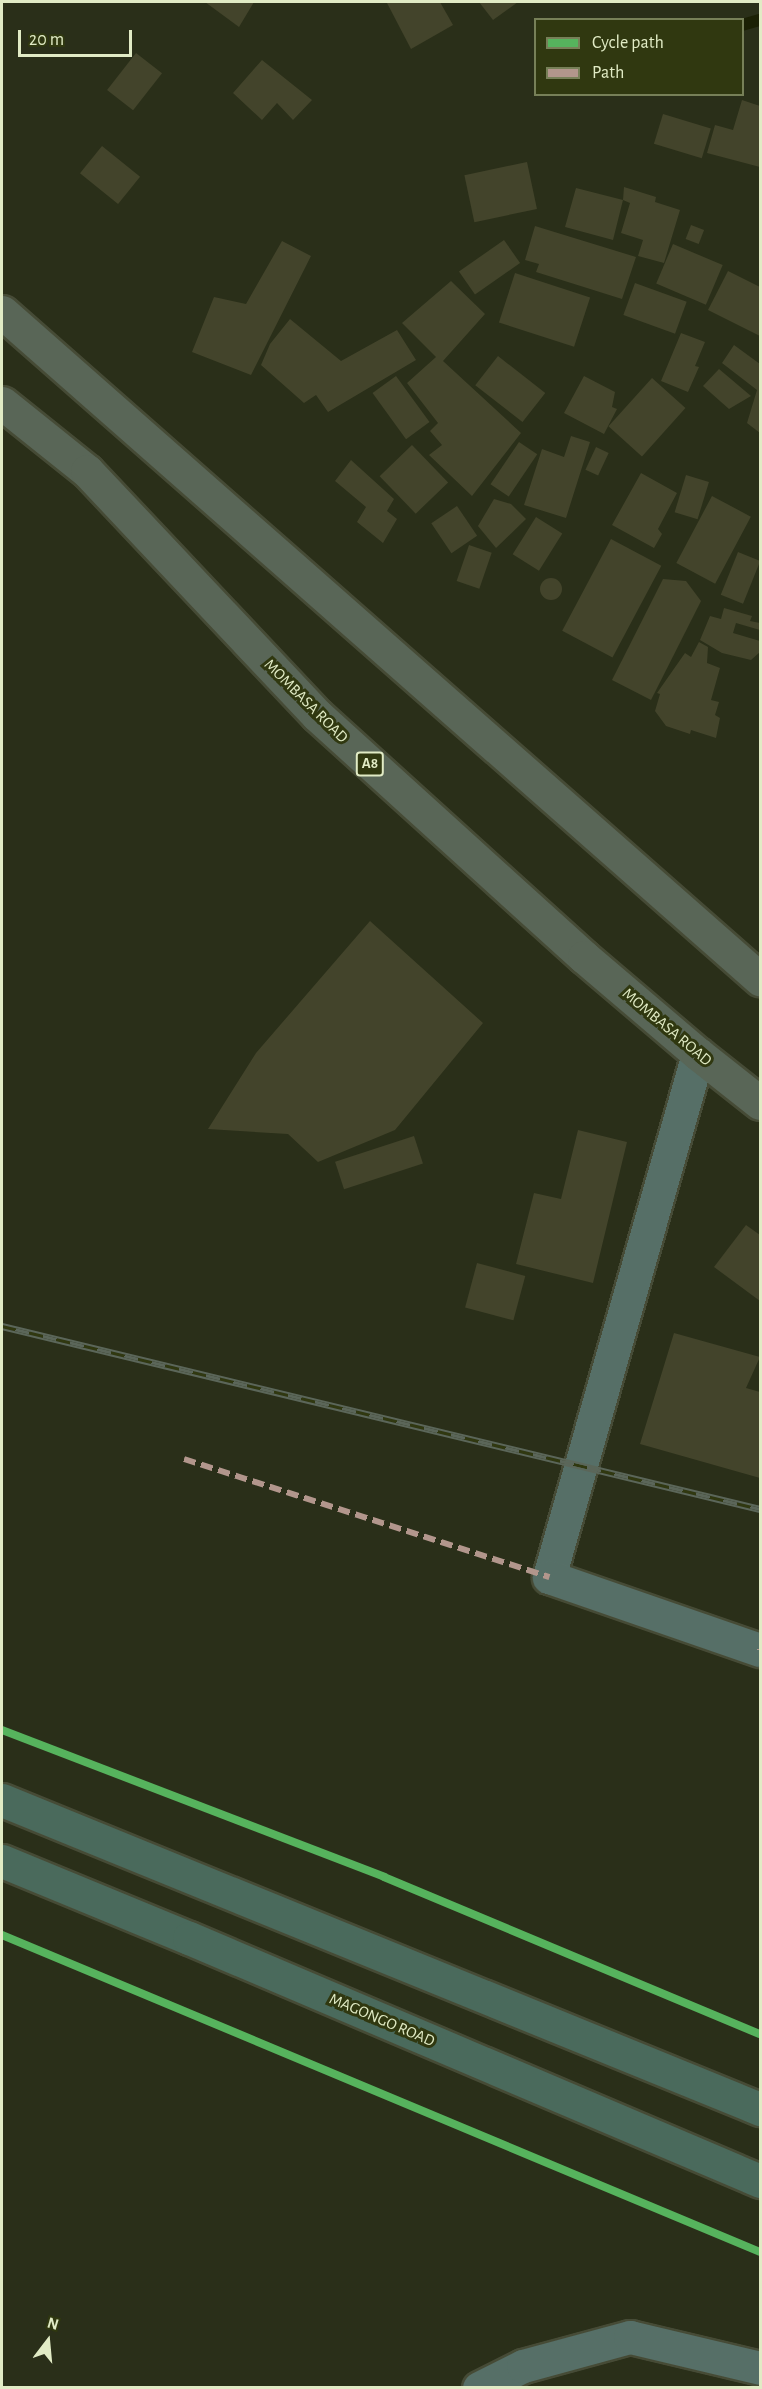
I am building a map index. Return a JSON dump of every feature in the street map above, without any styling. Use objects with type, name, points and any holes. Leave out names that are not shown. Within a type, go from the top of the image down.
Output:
[{"type":"highway","points":[[2,312],[760,979]]},
{"type":"highway","name":"MOMBASA ROAD","points":[[2,403],[87,471],[317,715],[584,957],[698,1054],[760,1103]]},
{"type":"main road","points":[[2,1800],[760,2109]]},
{"type":"main road","name":"MAGONGO ROAD","points":[[2,1861],[760,2181]]},
{"type":"lane","points":[[698,1054],[549,1577],[760,1650]]},
{"type":"lane","points":[[479,2388],[523,2366],[630,2337],[760,2368]]},
{"type":"building","points":[[205,2],[254,2],[239,27]]},
{"type":"building","points":[[440,2],[453,25],[411,49],[387,3]]},
{"type":"building","points":[[479,2],[518,2],[493,20]]},
{"type":"building","points":[[136,53],[162,73],[133,110],[107,90]]},
{"type":"building","points":[[262,60],[312,100],[293,120],[277,103],[262,120],[233,93]]},
{"type":"building","points":[[742,100],[760,106],[760,167],[707,153],[715,125],[733,130]]},
{"type":"building","points":[[663,114],[711,129],[702,158],[654,144]]},
{"type":"building","points":[[102,146],[140,177],[118,204],[80,173]]},
{"type":"building","points":[[527,162],[537,209],[474,222],[464,175]]},
{"type":"building","points":[[624,187],[656,197],[655,202],[680,210],[664,263],[638,256],[643,240],[621,233],[630,203],[623,200]]},
{"type":"building","points":[[576,188],[623,200],[613,240],[565,227]]},
{"type":"building","points":[[691,225],[704,230],[699,244],[686,239]]},
{"type":"building","points":[[535,226],[636,257],[622,299],[536,272],[539,264],[525,260]]},
{"type":"building","points":[[504,240],[520,263],[475,294],[459,272]]},
{"type":"building","points":[[282,241],[311,256],[251,375],[192,352],[214,297],[246,304]]},
{"type":"building","points":[[673,244],[723,265],[706,305],[656,284]]},
{"type":"building","points":[[728,271],[760,287],[760,336],[708,310]]},
{"type":"building","points":[[515,273],[590,297],[574,347],[499,322]]},
{"type":"building","points":[[451,281],[485,314],[443,361],[521,433],[472,496],[429,455],[442,445],[430,431],[438,423],[407,383],[436,357],[402,323]]},
{"type":"building","points":[[635,283],[687,302],[675,334],[623,315]]},
{"type":"building","points":[[290,319],[341,361],[397,330],[416,360],[328,412],[316,395],[304,403],[261,365],[270,344]]},
{"type":"building","points":[[681,333],[705,342],[695,366],[699,367],[688,392],[661,381]]},
{"type":"building","points":[[734,345],[760,364],[760,433],[747,423],[757,390],[722,363]]},
{"type":"building","points":[[498,356],[545,393],[523,422],[475,385]]},
{"type":"building","points":[[719,369],[751,396],[729,409],[703,386]]},
{"type":"building","points":[[396,376],[430,422],[406,439],[373,393]]},
{"type":"building","points":[[584,376],[615,392],[612,407],[617,409],[604,434],[564,413]]},
{"type":"building","points":[[652,378],[685,408],[642,456],[609,426]]},
{"type":"building","points":[[571,436],[590,442],[566,518],[524,505],[542,449],[564,457]]},
{"type":"building","points":[[519,442],[537,454],[509,497],[490,484]]},
{"type":"building","points":[[412,445],[448,482],[416,514],[380,476]]},
{"type":"building","points":[[596,447],[609,453],[598,476],[585,470]]},
{"type":"building","points":[[351,460],[394,499],[387,511],[397,519],[383,543],[357,522],[366,507],[335,481]]},
{"type":"building","points":[[641,473],[677,493],[658,529],[662,534],[654,548],[612,525]]},
{"type":"building","points":[[686,475],[709,482],[698,519],[675,512]]},
{"type":"building","points":[[712,496],[751,517],[715,584],[676,563]]},
{"type":"building","points":[[494,499],[511,504],[526,519],[496,548],[478,526]]},
{"type":"building","points":[[457,506],[477,536],[451,553],[431,523]]},
{"type":"building","points":[[536,517],[562,533],[539,571],[513,554]]},
{"type":"building","points":[[611,539],[661,566],[613,658],[562,631]]},
{"type":"building","points":[[469,545],[492,553],[479,589],[457,581]]},
{"type":"building","points":[[738,552],[760,561],[743,604],[721,595]]},
{"type":"building","points":[[547,578],[555,578],[562,585],[562,593],[555,600],[547,600],[540,593],[540,585]]},
{"type":"building","points":[[663,579],[686,581],[701,601],[651,700],[612,680]]},
{"type":"building","points":[[724,608],[752,616],[750,621],[760,623],[760,630],[736,623],[733,633],[760,641],[760,652],[751,660],[722,653],[700,640],[710,616],[721,619]]},
{"type":"building","points":[[699,642],[708,647],[707,663],[720,668],[711,700],[719,702],[715,715],[720,718],[716,738],[691,730],[690,734],[666,726],[655,711],[660,694],[657,693],[685,653],[691,657]]},
{"type":"building","points":[[370,921],[483,1023],[395,1130],[318,1162],[288,1134],[208,1129],[256,1053]]},
{"type":"building","points":[[578,1130],[627,1142],[593,1283],[516,1264],[534,1193],[561,1199]]},
{"type":"building","points":[[414,1136],[423,1164],[344,1189],[335,1162]]},
{"type":"building","points":[[746,1225],[760,1235],[760,1301],[714,1267]]},
{"type":"building","points":[[477,1263],[525,1276],[513,1320],[465,1307]]},
{"type":"building","points":[[674,1333],[760,1357],[746,1388],[760,1392],[760,1478],[640,1444]]},
{"type":"waterway","points":[[744,24],[760,20]]},
{"type":"railway","points":[[2,1326],[760,1509]]},
{"type":"marked path","points":[[184,1459],[549,1577]]},
{"type":"cycle path","points":[[2,1730],[384,1877],[760,2034]]},
{"type":"cycle path","points":[[2,1935],[760,2252]]}]
